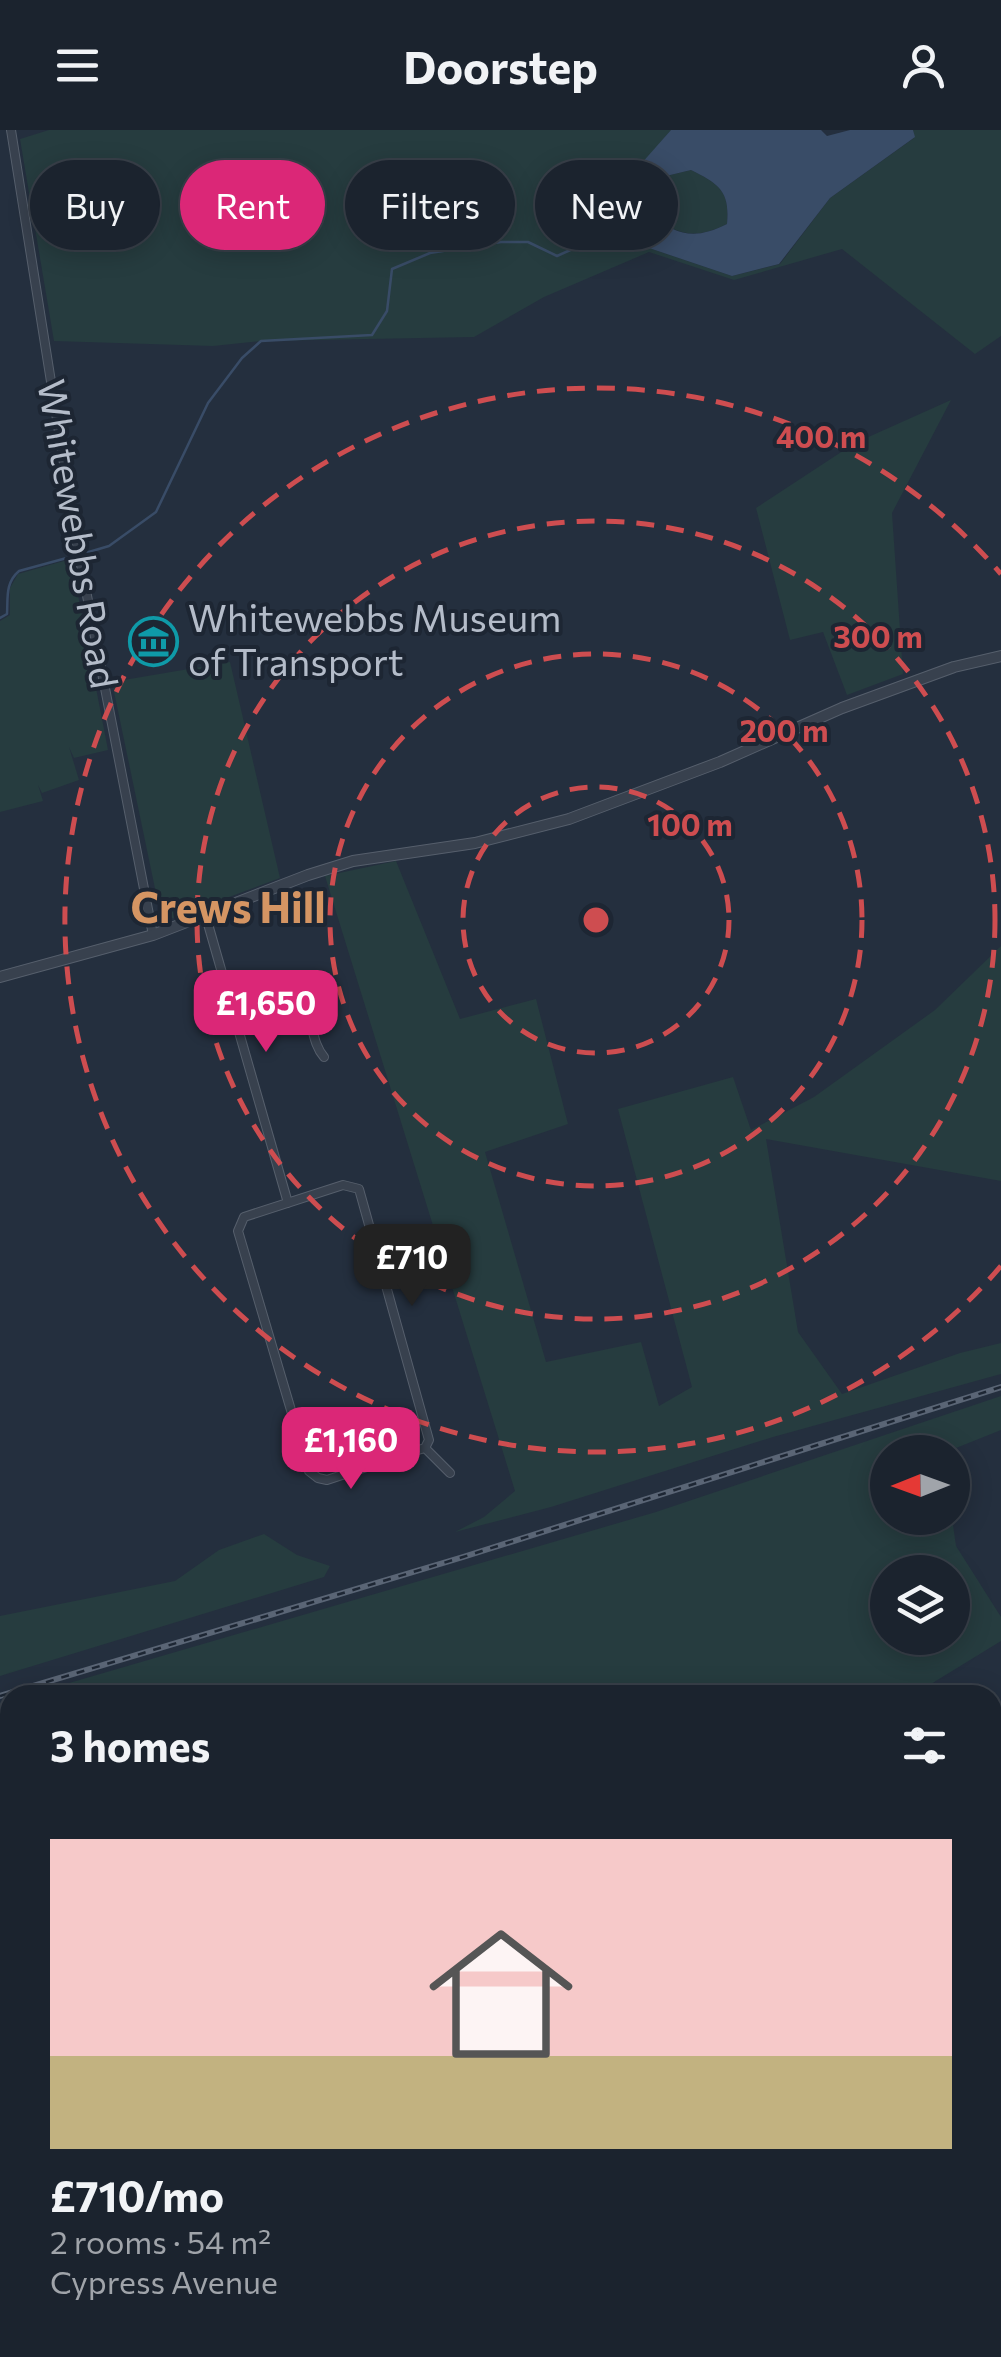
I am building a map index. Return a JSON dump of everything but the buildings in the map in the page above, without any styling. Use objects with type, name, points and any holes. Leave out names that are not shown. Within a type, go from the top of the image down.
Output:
[{"type":"street","name":"Whitewebbs Road","points":[[10,130],[76,539],[153,936]]},
{"type":"street","points":[[0,977],[153,936],[353,861],[475,843],[569,820],[720,762],[842,708],[954,667],[1001,656]]},
{"type":"street","points":[[206,918],[288,1203]]},
{"type":"street","points":[[237,1020],[303,1006],[318,997]]},
{"type":"street","points":[[303,1006],[324,1057]]},
{"type":"street","points":[[351,1185],[359,1189],[424,1424],[428,1440],[425,1448],[327,1480],[309,1471],[238,1232],[244,1218],[351,1185]]},
{"type":"street","points":[[425,1448],[450,1473]]},
{"type":"green space","points":[[49,130],[671,130],[646,160],[535,160],[535,250],[655,250],[732,276],[780,264],[830,198],[914,138],[913,130],[1001,130],[1001,336],[975,354],[842,249],[734,280],[649,252],[544,297],[474,337],[261,341],[213,346],[54,341],[39,250],[160,250],[160,160],[30,160],[30,198],[20,139]]},
{"type":"green space","points":[[691,170],[721,190],[727,204],[727,224],[705,232],[678,230],[678,173]]},
{"type":"green space","points":[[951,400],[892,513],[903,674],[847,695],[823,632],[790,640],[756,508],[855,443]]},
{"type":"green space","points":[[71,559],[108,750],[74,758],[69,747],[79,780],[42,793],[38,785],[43,801],[0,812],[0,621],[10,615],[10,588],[18,574]]},
{"type":"green space","points":[[230,662],[280,878],[162,922],[112,682]]},
{"type":"green space","points":[[396,861],[460,1019],[536,999],[568,1124],[485,1152],[546,1362],[641,1342],[659,1406],[692,1387],[618,1109],[733,1077],[751,1130],[814,1097],[935,1010],[1001,946],[1001,1181],[766,1139],[798,1332],[842,1394],[960,1353],[1001,1343],[1001,1374],[455,1532],[484,1517],[515,1491],[325,876]]},
{"type":"green space","points":[[1001,1396],[1001,1430],[970,1442],[970,1435],[885,1435]]},
{"type":"green space","points":[[870,1440],[870,1535],[954,1535],[962,1555],[870,1555],[870,1655],[970,1655],[970,1568],[1001,1617],[1001,1641],[929,1685],[62,1685],[656,1512]]},
{"type":"green space","points":[[264,1534],[297,1555],[330,1566],[324,1577],[0,1676],[0,1616],[175,1581],[219,1550]]},
{"type":"water","points":[[671,130],[821,130],[827,136],[850,130],[913,130],[915,137],[830,198],[779,264],[732,276],[655,250],[678,250],[678,231],[696,234],[727,224],[727,204],[715,185],[691,170],[678,173],[678,160],[644,160]]},
{"type":"waterway","points":[[82,554],[109,546],[156,512],[208,403],[242,358],[261,341],[372,335],[387,311],[392,269],[430,253],[501,242],[535,245]]},
{"type":"waterway","points":[[545,250],[557,256],[570,250]]},
{"type":"waterway","points":[[0,618],[7,614],[9,586],[19,571],[74,556]]},
{"type":"railway","points":[[37,1685],[463,1557],[1001,1387]]},
{"type":"place","name":"Whitewebbs Museum of Transport","points":[[153,641]]},
{"type":"district","name":"Crews Hill","points":[[228,908]]}]
